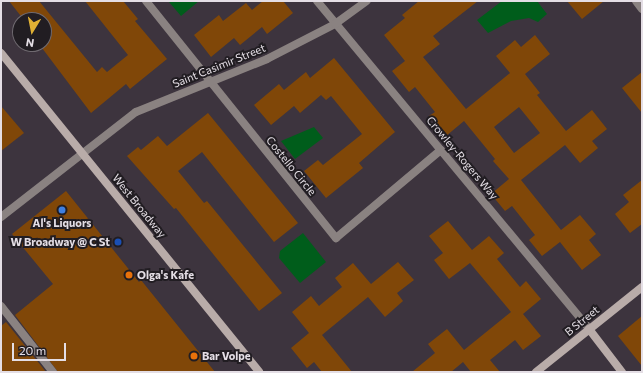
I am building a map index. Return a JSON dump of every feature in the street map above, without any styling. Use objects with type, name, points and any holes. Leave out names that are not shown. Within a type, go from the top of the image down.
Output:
[{"type":"main road","name":"West Broadway","points":[[1,54],[259,372]]},
{"type":"main road","name":"B Street","points":[[536,372],[642,287]]},
{"type":"main road","points":[[589,329],[622,372]]},
{"type":"street","name":"Costello Circle","points":[[146,1],[209,83],[336,238],[441,150]]},
{"type":"street","name":"Crowley-Rogers Way","points":[[317,1],[589,329]]},
{"type":"street","name":"Saint Casimir Street","points":[[1,217],[81,152],[136,112],[267,59],[335,24],[366,1]]},
{"type":"street","points":[[636,1],[642,9]]},
{"type":"street","points":[[1,306],[53,372]]},
{"type":"green space","points":[[199,1],[181,16],[169,2]]},
{"type":"green space","points":[[502,1],[537,1],[547,14],[538,22],[529,18],[511,21],[488,33],[477,20]]},
{"type":"green space","points":[[314,127],[323,138],[295,159],[281,141]]},
{"type":"green space","points":[[303,233],[326,262],[300,283],[279,258],[280,251]]},
{"type":"building","points":[[9,1],[39,1],[48,12],[18,12]]},
{"type":"building","points":[[85,1],[123,1],[138,19],[135,21],[167,59],[130,89],[126,84],[91,113],[45,52],[52,52],[52,17],[97,72],[102,67],[107,72],[128,55]]},
{"type":"building","points":[[263,1],[283,1],[293,13],[267,34],[262,27],[240,45],[234,38],[211,57],[194,35],[219,15],[223,21],[246,3],[252,10]]},
{"type":"building","points":[[419,1],[478,1],[433,36],[440,44],[423,57],[466,109],[510,73],[496,56],[515,40],[521,47],[535,35],[550,54],[525,74],[540,93],[537,95],[566,131],[592,110],[607,129],[592,141],[598,148],[580,163],[565,145],[521,180],[561,230],[580,215],[596,234],[589,240],[601,255],[582,270],[560,242],[542,256],[529,240],[535,235],[512,206],[505,211],[491,194],[509,179],[493,161],[495,159],[464,121],[446,136],[429,116],[435,112],[415,87],[409,92],[392,71],[405,61],[384,35],[405,18],[402,15]],"holes":[[[519,107],[540,133],[514,153],[494,127]]]},
{"type":"building","points":[[567,1],[604,1],[582,19]]},
{"type":"building","points":[[334,58],[395,132],[359,163],[363,168],[326,198],[304,171],[318,160],[323,165],[362,134],[331,96],[326,100],[321,95],[300,113],[294,106],[271,125],[254,105],[279,84],[284,90],[306,72],[310,78]]},
{"type":"building","points":[[642,72],[642,113],[622,88]]},
{"type":"building","points":[[1,106],[24,133],[1,151]]},
{"type":"building","points":[[208,113],[298,223],[274,242],[202,152],[178,171],[204,203],[207,201],[282,293],[259,311],[176,208],[174,209],[127,156],[138,147],[141,150],[158,136],[167,146]]},
{"type":"building","points":[[642,180],[642,224],[630,233],[615,214],[629,202],[623,195]]},
{"type":"building","points":[[66,191],[139,282],[141,280],[215,372],[58,372],[15,315],[53,284],[12,234]]},
{"type":"building","points":[[448,221],[472,250],[489,236],[504,253],[497,259],[520,287],[526,281],[541,299],[523,314],[541,336],[523,350],[515,340],[490,360],[500,372],[471,372],[463,362],[451,372],[412,372],[435,353],[428,344],[447,329],[464,350],[511,312],[470,263],[449,279],[434,260],[443,253],[429,236]]},
{"type":"building","points":[[398,262],[414,280],[397,293],[403,301],[385,317],[368,297],[322,335],[352,372],[322,372],[314,362],[307,368],[291,348],[309,333],[292,312],[311,296],[319,306],[342,287],[335,278],[353,263],[371,284]]},
{"type":"building","points":[[642,316],[642,366],[618,336]]},
{"type":"building","points":[[6,322],[46,372],[1,372],[1,326]]},
{"type":"place","name":"Al's Liquors","points":[[62,210]]},
{"type":"place","name":"W Broadway @ C St","points":[[118,242]]},
{"type":"place","name":"Olga's Kafe","points":[[129,275]]},
{"type":"place","name":"Bar Volpe","points":[[194,356]]}]
